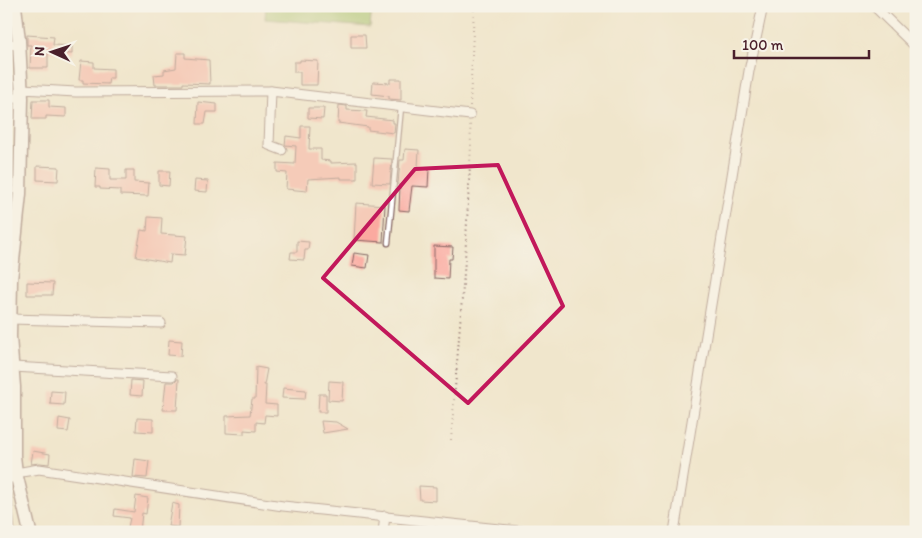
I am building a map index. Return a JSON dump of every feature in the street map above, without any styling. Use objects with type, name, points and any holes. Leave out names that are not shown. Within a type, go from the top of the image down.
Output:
[{"type":"street","points":[[674,532],[747,81],[763,6]]},
{"type":"street","points":[[874,6],[916,47]]},
{"type":"street","points":[[12,10],[20,45],[22,93],[20,194],[11,225],[8,295],[13,368],[10,386],[14,456],[11,477],[30,532]]},
{"type":"street","points":[[6,44],[20,45]]},
{"type":"street","points":[[6,98],[22,93],[271,91],[401,105],[470,115]]},
{"type":"street","points":[[271,91],[269,146],[282,150]]},
{"type":"street","points":[[10,319],[161,323]]},
{"type":"street","points":[[13,368],[172,376]]},
{"type":"street","points":[[11,477],[39,469],[283,506],[528,532]]},
{"type":"street","points":[[6,485],[10,532]]},
{"type":"street","points":[[383,532],[384,516]]},
{"type":"lane","points":[[388,243],[401,105]]},
{"type":"path","points":[[451,440],[465,260],[471,145],[470,115],[474,6]]},
{"type":"highlighted area","points":[[498,165],[563,306],[468,403],[323,278],[415,169]]},
{"type":"green space","points":[[266,6],[372,6],[370,27],[265,19]]},
{"type":"building","points":[[27,35],[54,37],[53,45],[72,46],[72,54],[48,52],[48,68],[30,68],[31,45],[27,45]]},
{"type":"building","points":[[351,35],[365,35],[366,48],[351,48]]},
{"type":"building","points":[[177,53],[185,53],[185,58],[209,60],[210,84],[155,85],[154,75],[164,74],[164,70],[176,68]]},
{"type":"building","points":[[300,60],[318,61],[317,85],[300,85],[300,72],[294,72],[294,62],[300,62]]},
{"type":"building","points":[[81,61],[94,62],[94,68],[113,69],[113,78],[109,78],[108,84],[83,83],[83,80],[79,80]]},
{"type":"building","points":[[390,79],[401,79],[401,100],[372,94],[373,82],[390,83]]},
{"type":"building","points":[[33,100],[49,100],[49,107],[66,108],[66,117],[46,116],[46,119],[32,119]]},
{"type":"building","points":[[198,102],[217,104],[217,112],[207,112],[205,124],[197,124]]},
{"type":"building","points":[[339,105],[347,106],[347,110],[367,111],[366,117],[393,120],[393,123],[395,123],[394,133],[368,130],[368,127],[338,123]]},
{"type":"building","points":[[308,108],[324,108],[323,119],[308,118]]},
{"type":"building","points":[[301,126],[310,126],[309,149],[321,149],[321,160],[331,161],[331,163],[357,162],[357,179],[341,179],[341,177],[308,179],[307,191],[286,189],[287,173],[277,172],[277,163],[295,164],[296,146],[285,145],[286,136],[301,138]]},
{"type":"building","points":[[405,149],[419,150],[418,167],[429,168],[428,187],[412,186],[409,211],[399,210],[400,160],[404,160]]},
{"type":"building","points":[[374,158],[392,159],[390,184],[372,183]]},
{"type":"building","points":[[37,166],[59,167],[58,181],[37,180]]},
{"type":"building","points":[[96,168],[110,169],[110,180],[126,180],[126,170],[134,170],[134,182],[149,183],[148,196],[120,195],[120,190],[95,187]]},
{"type":"building","points":[[159,171],[170,171],[169,186],[159,185]]},
{"type":"building","points":[[195,180],[208,181],[207,192],[194,191]]},
{"type":"building","points":[[356,203],[385,205],[383,242],[354,240]]},
{"type":"building","points":[[148,217],[162,218],[161,234],[187,236],[185,255],[171,254],[170,263],[136,257],[141,230],[147,231]]},
{"type":"building","points":[[297,241],[309,242],[308,250],[305,250],[304,260],[290,259],[291,252],[297,252]]},
{"type":"building","points":[[434,246],[453,247],[452,259],[449,259],[448,279],[434,278]]},
{"type":"building","points":[[354,253],[369,255],[367,268],[352,266]]},
{"type":"building","points":[[27,282],[53,283],[52,295],[27,295]]},
{"type":"building","points":[[169,340],[182,341],[181,356],[168,355]]},
{"type":"building","points":[[256,367],[267,369],[264,385],[266,385],[265,404],[277,405],[277,416],[265,415],[264,423],[256,422],[256,431],[244,430],[244,434],[226,433],[226,416],[250,415],[252,399],[255,399]]},
{"type":"building","points":[[179,379],[177,410],[163,410],[166,382],[174,382]]},
{"type":"building","points":[[131,380],[143,381],[142,396],[130,395]]},
{"type":"building","points":[[329,381],[343,382],[342,401],[328,400]]},
{"type":"building","points":[[283,388],[306,390],[305,399],[282,398]]},
{"type":"building","points":[[51,391],[65,392],[64,405],[50,404]]},
{"type":"building","points":[[319,394],[326,394],[326,412],[318,412]]},
{"type":"building","points":[[59,418],[70,420],[68,432],[58,431]]},
{"type":"building","points":[[137,418],[153,419],[153,432],[136,431]]},
{"type":"building","points":[[321,421],[336,422],[348,429],[323,433]]},
{"type":"building","points":[[33,451],[50,454],[49,464],[31,464]]},
{"type":"building","points":[[135,459],[149,461],[147,478],[133,477]]},
{"type":"building","points":[[419,486],[436,487],[436,501],[420,500]]},
{"type":"building","points":[[136,496],[148,498],[146,514],[142,513],[140,532],[127,532],[130,518],[114,516],[115,509],[134,512]]},
{"type":"building","points":[[172,503],[179,505],[178,527],[168,526]]}]
